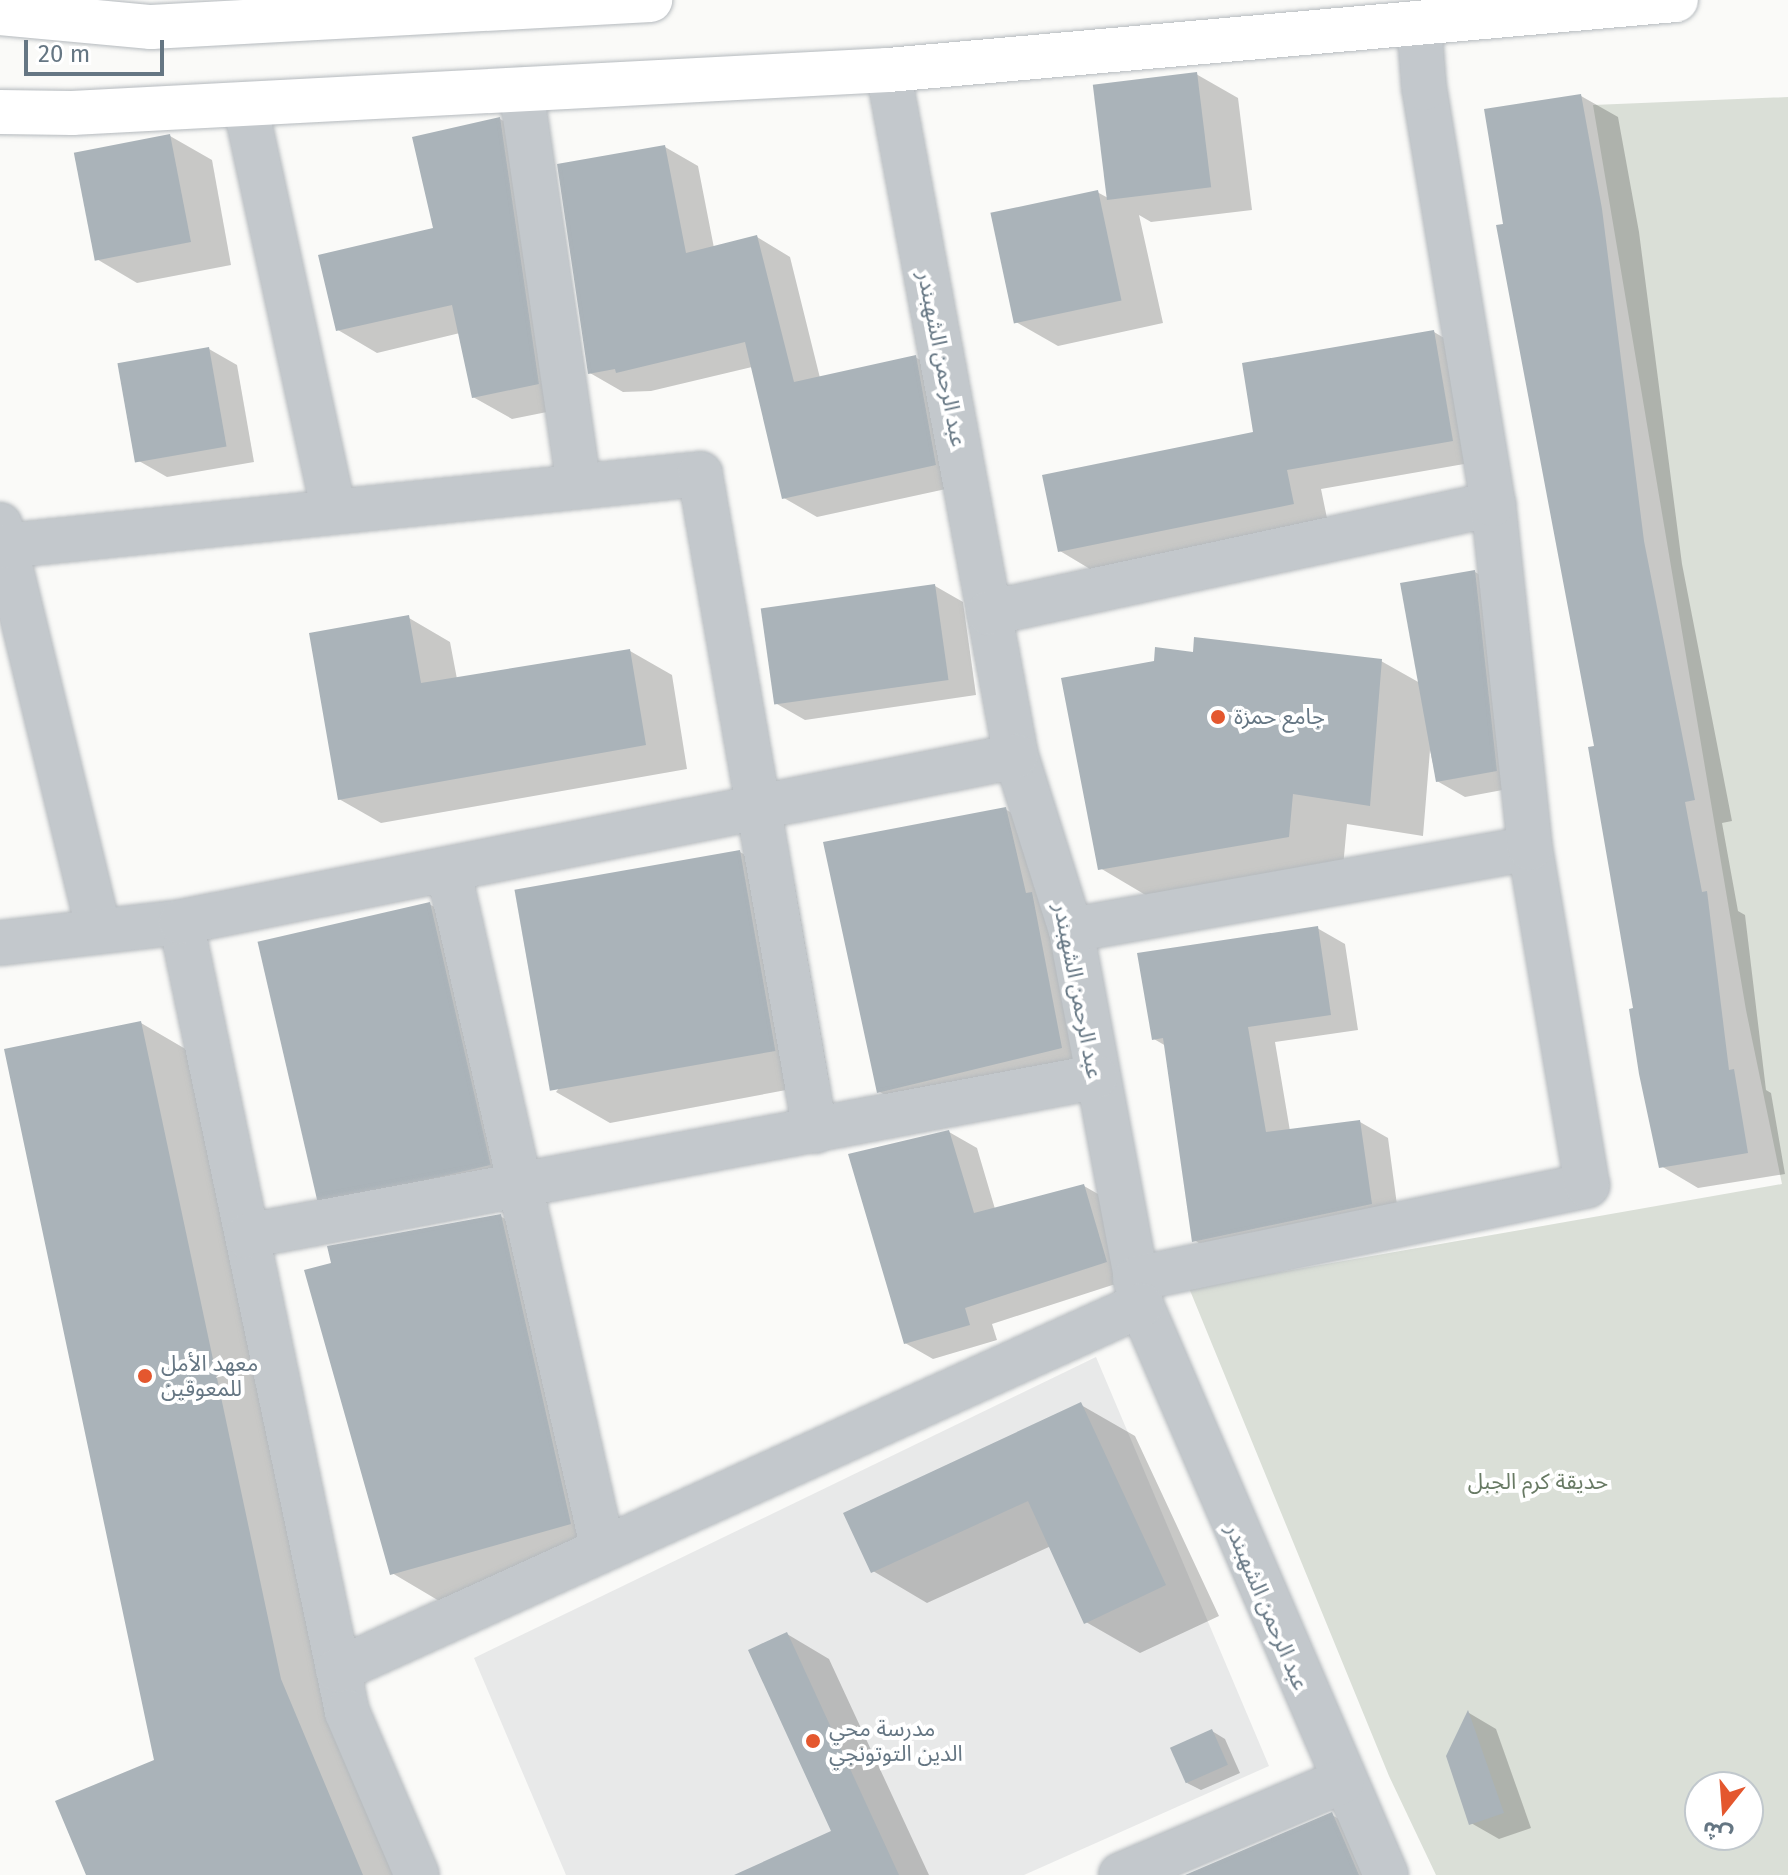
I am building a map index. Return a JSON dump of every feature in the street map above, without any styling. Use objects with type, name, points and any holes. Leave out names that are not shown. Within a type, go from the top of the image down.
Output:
[{"type":"main road","points":[[0,13],[151,27],[650,0]]},
{"type":"main road","points":[[0,112],[245,104],[888,70],[1676,0]]},
{"type":"street","points":[[338,1670],[1138,1292],[1587,1185],[1530,848],[1493,504],[1424,88],[1419,23]]},
{"type":"street","name":"عبد الرحمن الشهبندر","points":[[888,70],[1016,756],[1071,930],[1095,1077],[1138,1292],[1342,1781],[1386,1875]]},
{"type":"street","points":[[521,89],[579,486]]},
{"type":"street","points":[[245,104],[334,511]]},
{"type":"street","points":[[99,931],[2,536],[334,511],[700,474],[815,1131]]},
{"type":"street","points":[[989,613],[1493,504]]},
{"type":"street","points":[[0,943],[181,922],[1016,756]]},
{"type":"street","points":[[1071,930],[1530,848]]},
{"type":"street","points":[[448,869],[602,1546]]},
{"type":"street","points":[[181,922],[347,1712],[417,1875]]},
{"type":"street","points":[[247,1236],[1095,1077]]},
{"type":"street","points":[[1121,1875],[1342,1781]]},
{"type":"shaded area","points":[[1096,1357],[1269,1766],[1024,1875],[566,1875],[474,1658]]},
{"type":"green space","name":"حديقة كرم الجبل","points":[[1788,97],[1788,1875],[1436,1875],[1389,1776],[1189,1288],[1782,1184],[1746,1010],[1593,105]]},
{"type":"building","points":[[1197,72],[1211,187],[1107,200],[1093,85]]},
{"type":"building","points":[[1581,94],[1602,209],[1644,541],[1695,800],[1685,802],[1702,892],[1707,891],[1729,1070],[1734,1069],[1748,1153],[1659,1168],[1639,1074],[1629,1009],[1633,1008],[1588,747],[1594,746],[1496,225],[1503,224],[1484,109]]},
{"type":"building","points":[[500,117],[539,384],[472,398],[452,305],[336,331],[318,255],[433,228],[412,137]]},
{"type":"building","points":[[170,134],[191,242],[95,261],[74,153]]},
{"type":"building","points":[[665,145],[686,253],[757,235],[794,382],[916,355],[936,465],[782,499],[745,342],[616,373],[615,369],[588,374],[557,164]]},
{"type":"building","points":[[1098,190],[1121,301],[1014,323],[990,213]]},
{"type":"building","points":[[1434,330],[1453,441],[1287,470],[1294,504],[1058,552],[1042,475],[1253,432],[1242,363]]},
{"type":"building","points":[[209,347],[227,446],[135,463],[117,363]]},
{"type":"building","points":[[1475,570],[1497,771],[1436,782],[1400,583]]},
{"type":"building","points":[[935,584],[948,680],[774,705],[761,608]]},
{"type":"building","points":[[409,615],[421,683],[630,649],[646,745],[338,800],[309,633]]},
{"type":"building","points":[[1194,637],[1382,659],[1370,806],[1293,794],[1289,837],[1098,870],[1061,678],[1154,661],[1155,647],[1193,652]]},
{"type":"building","points":[[1006,807],[1026,893],[1032,892],[1062,1048],[877,1093],[823,842]]},
{"type":"building","points":[[740,850],[775,1051],[550,1091],[514,890]]},
{"type":"building","points":[[430,902],[491,1165],[318,1205],[258,942]]},
{"type":"building","points":[[1318,926],[1331,1015],[1248,1027],[1266,1132],[1360,1120],[1372,1204],[1192,1242],[1163,1038],[1152,1040],[1137,953]]},
{"type":"building","name":"معهد الأمل للمعوقين","points":[[141,1021],[281,1679],[363,1875],[86,1875],[55,1801],[154,1760],[4,1049]]},
{"type":"building","points":[[949,1130],[974,1213],[1084,1184],[1107,1262],[965,1308],[970,1325],[904,1344],[848,1154]]},
{"type":"building","points":[[501,1214],[571,1524],[390,1575],[304,1270],[331,1263],[327,1246]]},
{"type":"building","points":[[1081,1402],[1166,1585],[1084,1624],[1028,1501],[871,1573],[843,1513]]},
{"type":"building","name":"مدرسة محي الدين التوتونجي","points":[[787,1632],[899,1875],[734,1875],[831,1831],[748,1650]]},
{"type":"building","points":[[1468,1710],[1504,1813],[1469,1825],[1446,1756]]},
{"type":"building","points":[[1212,1729],[1228,1765],[1186,1783],[1170,1748]]},
{"type":"building","points":[[1332,1812],[1359,1875],[1185,1875]]},
{"type":"place","name":"جامع حمزة","points":[[1218,717]]},
{"type":"place","name":"معهد الأمل للمعوقين","points":[[145,1376]]},
{"type":"place","name":"مدرسة محي الدين التوتونجي","points":[[813,1741]]}]
